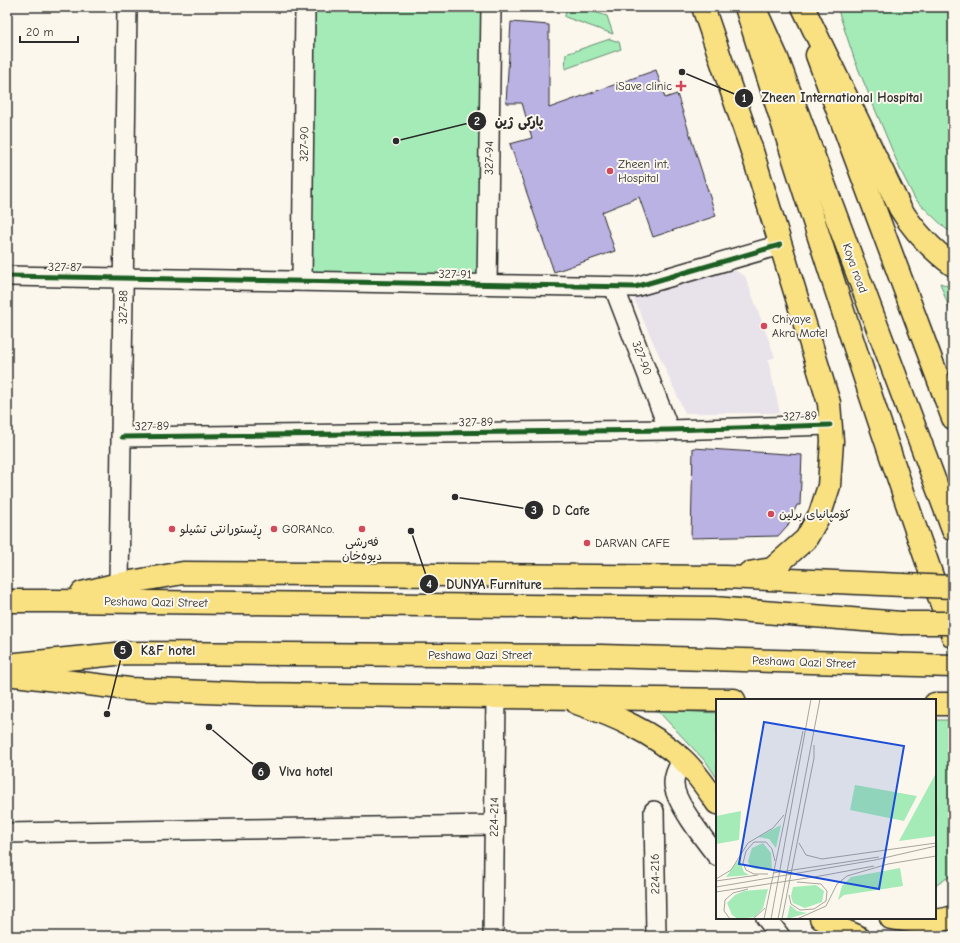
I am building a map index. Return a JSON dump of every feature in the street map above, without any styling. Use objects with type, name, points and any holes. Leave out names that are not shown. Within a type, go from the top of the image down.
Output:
[{"type":"main road","points":[[703,7],[751,148],[829,403],[832,441],[829,486],[820,514],[806,539],[772,569],[725,577]]},
{"type":"main road","points":[[746,7],[859,362],[953,636]]},
{"type":"main road","name":"Koya road","points":[[754,7],[777,58],[953,530]]},
{"type":"main road","points":[[799,7],[953,418]]},
{"type":"main road","points":[[803,7],[900,208],[911,226],[925,242],[953,265]]},
{"type":"main road","points":[[54,601],[119,584],[183,573],[725,577],[953,587]]},
{"type":"main road","name":"Peshawa Qazi Street","points":[[7,601],[714,608],[901,623],[953,623]]},
{"type":"main road","name":"Peshawa Qazi Street","points":[[7,665],[134,653],[601,656],[953,666]]},
{"type":"main road","points":[[7,674],[129,689],[263,694],[716,700]]},
{"type":"main road","points":[[556,697],[612,716],[656,739],[683,760],[716,802]]},
{"type":"main road","points":[[936,704],[953,704]]},
{"type":"main road","points":[[897,919],[916,922],[930,922],[953,917]]},
{"type":"main road","points":[[823,919],[857,936]]},
{"type":"street","name":"327-88","points":[[119,584],[127,7]]},
{"type":"street","name":"327-90","points":[[302,281],[305,7]]},
{"type":"street","name":"327-94","points":[[487,284],[491,7]]},
{"type":"street","name":"327-91","points":[[124,278],[635,287],[780,245]]},
{"type":"street","name":"327-87","points":[[7,276],[124,278]]},
{"type":"street","name":"327-90","points":[[614,287],[669,430]]},
{"type":"street","name":"327-89","points":[[122,437],[669,430],[830,425]]},
{"type":"street","name":"224-214","points":[[493,936],[496,698]]},
{"type":"street","points":[[683,760],[677,770],[674,784],[678,798],[716,855]]},
{"type":"street","name":"224-216","points":[[654,811],[656,936]]},
{"type":"street","points":[[7,833],[494,825]]},
{"type":"street","points":[[767,919],[780,936]]},
{"type":"shaded area","points":[[734,270],[745,276],[775,357],[768,360],[780,413],[685,413],[632,295]]},
{"type":"green space","points":[[311,7],[484,7],[481,278],[308,275]]},
{"type":"green space","points":[[566,7],[579,7],[607,16],[613,34],[565,17]]},
{"type":"green space","points":[[837,7],[953,7],[953,232],[946,229],[915,199],[900,169],[855,61]]},
{"type":"green space","points":[[610,39],[619,42],[621,49],[565,69],[566,54]]},
{"type":"green space","points":[[940,283],[953,288],[953,319]]},
{"type":"green space","points":[[657,710],[716,713],[716,776],[707,763]]},
{"type":"green space","points":[[936,720],[953,720],[953,874],[936,885]]},
{"type":"building","name":"Zheen int. Hospital","points":[[511,22],[549,25],[549,108],[656,70],[665,98],[677,94],[716,216],[653,237],[639,197],[602,212],[615,251],[554,272],[510,144],[532,138],[522,103],[506,103]]},
{"type":"building","points":[[693,448],[802,455],[800,505],[797,505],[788,525],[778,536],[691,538]]},
{"type":"cycle path","points":[[7,276],[635,287],[780,245]]},
{"type":"cycle path","points":[[122,437],[669,430],[830,425]]},
{"type":"place","name":"Zheen International Hospital","points":[[682,72]]},
{"type":"place","name":"iSave clinic","points":[[681,86]]},
{"type":"place","name":"پارکی ژین","points":[[396,141]]},
{"type":"place","name":"Zheen int. Hospital","points":[[610,171]]},
{"type":"place","name":"Chiyaye Akra Motel","points":[[764,326]]},
{"type":"place","name":"D Cafe","points":[[455,497]]},
{"type":"place","name":"کۆمپانیای برلین","points":[[771,514]]},
{"type":"place","name":"ڕێستورانتی تشیلو","points":[[172,529]]},
{"type":"place","name":"GORANco.","points":[[274,529]]},
{"type":"place","name":"فەرشی دیوەخان","points":[[362,529]]},
{"type":"place","name":"DUNYA Furniture","points":[[411,531]]},
{"type":"place","name":"DARVAN CAFE","points":[[587,543]]},
{"type":"place","name":"K&F hotel","points":[[107,714]]},
{"type":"place","name":"Viva hotel","points":[[209,727]]}]
